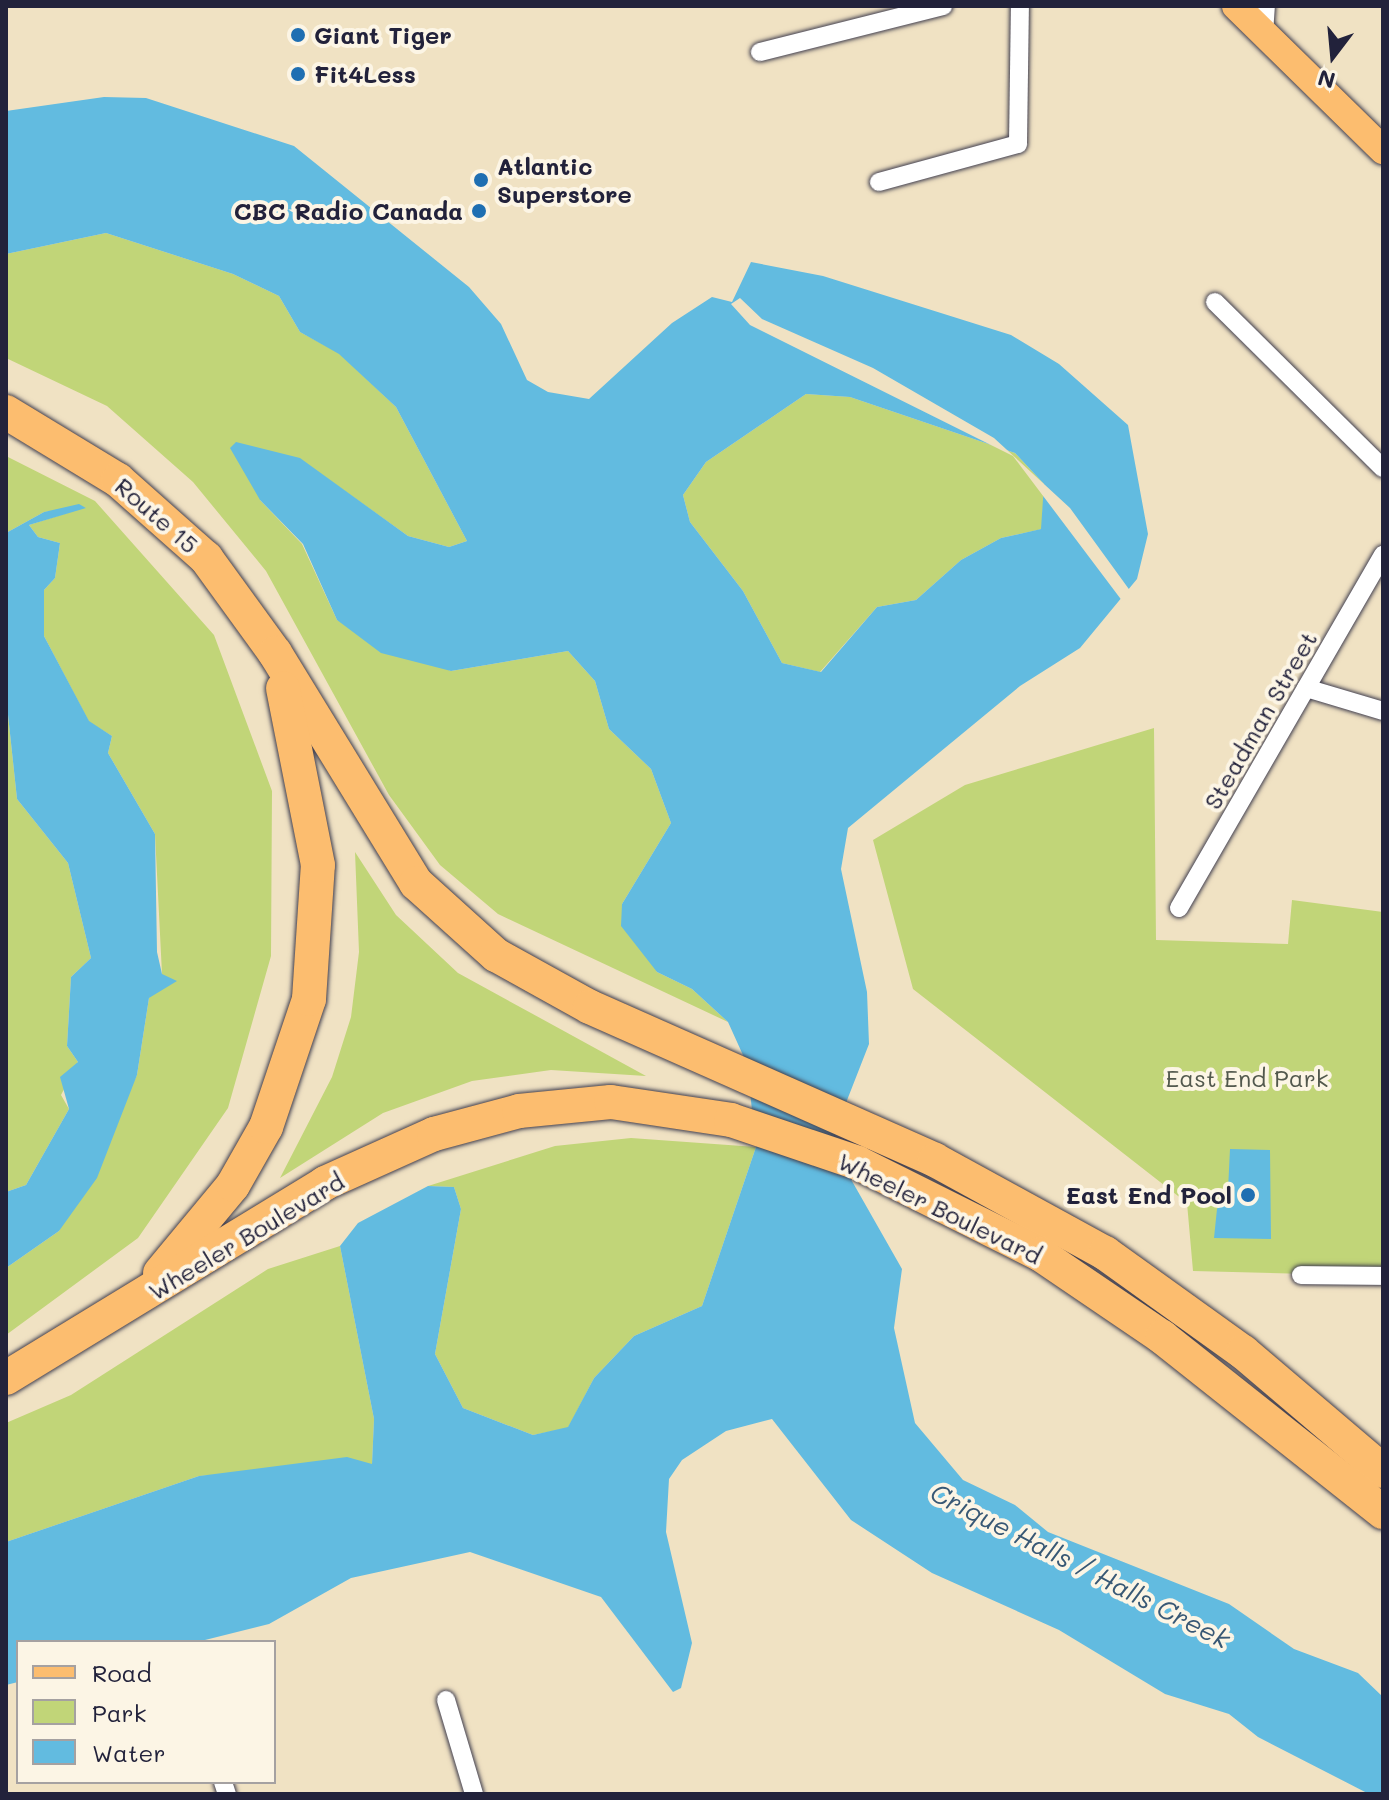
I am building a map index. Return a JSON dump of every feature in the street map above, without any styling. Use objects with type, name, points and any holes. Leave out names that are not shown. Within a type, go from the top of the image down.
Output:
[{"type":"highway","name":"Route 15","points":[[6,412],[68,445],[162,513],[206,558],[275,653]]},
{"type":"highway","name":"Wheeler Boulevard","points":[[275,653],[416,883],[496,955],[734,1070],[862,1126],[1105,1253],[1243,1352],[1383,1471]]},
{"type":"highway","points":[[6,1378],[93,1330],[174,1258],[233,1185],[266,1127],[299,1038],[318,932],[318,865],[275,653]]},
{"type":"highway","name":"Wheeler Boulevard","points":[[93,1330],[325,1183],[434,1134],[519,1111],[611,1102],[731,1120],[858,1163],[1040,1254],[1162,1337],[1383,1512]]},
{"type":"main road","points":[[1236,6],[1265,20],[1383,150]]},
{"type":"street","points":[[760,52],[943,6]]},
{"type":"street","points":[[879,182],[1018,144],[1020,6]]},
{"type":"street","points":[[1215,302],[1383,468]]},
{"type":"street","name":"Steadman Street","points":[[1179,908],[1383,555]]},
{"type":"street","points":[[1306,688],[1383,711]]},
{"type":"street","points":[[1301,1275],[1383,1276]]},
{"type":"street","points":[[446,1700],[474,1794]]},
{"type":"green space","points":[[106,233],[233,274],[279,296],[300,332],[339,353],[396,407],[467,541],[449,547],[408,536],[300,459],[260,500],[302,544],[337,620],[451,671],[568,651],[595,681],[609,729],[651,769],[671,823],[622,904],[657,972],[692,989],[728,1022],[498,914],[440,865],[389,795],[266,571],[193,482],[107,406],[6,358],[6,254]]},
{"type":"green space","points":[[806,394],[850,397],[1015,453],[1044,484],[1042,529],[1001,538],[961,560],[916,600],[877,607],[820,672],[782,663],[743,591],[690,522],[683,495],[706,462]]},
{"type":"green space","points":[[6,456],[95,501],[214,635],[272,791],[271,956],[228,1108],[138,1238],[6,1335],[6,1268],[59,1231],[137,1075],[149,998],[162,974],[155,834],[108,753],[112,736],[89,722],[44,636],[44,590],[55,578],[60,543],[38,537],[29,525],[86,507],[44,512],[6,533]]},
{"type":"green space","points":[[6,696],[17,799],[68,863],[91,958],[71,977],[67,1046],[78,1062],[61,1095],[69,1109],[26,1185],[6,1192]]},
{"type":"green space","name":"East End Park","points":[[1154,728],[1156,940],[1288,944],[1292,900],[1383,912],[1383,1276],[1193,1271],[1187,1203],[913,989],[873,840],[965,785]]},
{"type":"green space","points":[[355,852],[396,915],[458,973],[646,1076],[551,1070],[472,1081],[383,1113],[280,1178],[332,1077],[351,1017],[359,952]]},
{"type":"green space","points":[[631,1138],[756,1147],[702,1306],[634,1336],[594,1378],[568,1428],[533,1435],[463,1408],[435,1354],[461,1209],[454,1187],[428,1186],[555,1146]]},
{"type":"green space","points":[[340,1246],[374,1419],[372,1464],[199,1476],[6,1542],[6,1423],[71,1395],[268,1269]]},
{"type":"water","name":"Crique Halls / Halls Creek","points":[[104,97],[146,98],[294,146],[469,287],[501,324],[527,380],[548,392],[589,399],[672,323],[712,297],[732,302],[751,262],[823,276],[1011,335],[1059,364],[1128,425],[1148,534],[1137,579],[1080,648],[1020,686],[848,828],[841,869],[867,992],[869,1044],[835,1131],[844,1167],[902,1269],[894,1328],[915,1423],[963,1480],[1015,1505],[1048,1532],[1229,1604],[1294,1649],[1358,1673],[1383,1697],[1383,1794],[1369,1794],[1258,1737],[1229,1714],[1165,1694],[1059,1630],[932,1573],[851,1520],[772,1419],[726,1431],[682,1460],[669,1479],[666,1532],[692,1643],[681,1688],[673,1692],[601,1597],[470,1552],[351,1578],[269,1624],[205,1640],[16,1640],[16,1682],[6,1685],[6,1542],[199,1476],[347,1457],[372,1464],[374,1419],[340,1246],[358,1223],[428,1186],[454,1187],[461,1209],[435,1354],[463,1408],[533,1435],[568,1427],[594,1378],[634,1336],[702,1306],[756,1147],[747,1064],[728,1022],[692,989],[657,972],[621,926],[622,904],[671,823],[651,769],[609,729],[595,681],[568,651],[451,671],[381,653],[337,620],[303,544],[260,500],[230,448],[236,442],[300,458],[408,536],[449,547],[467,541],[396,407],[339,354],[300,332],[279,296],[233,274],[106,233],[6,254],[6,111]],"holes":[[[806,394],[850,397],[1015,453],[1044,484],[1041,529],[1001,538],[961,560],[916,600],[877,607],[821,672],[782,663],[743,591],[690,522],[683,495],[706,462]]]},
{"type":"water","points":[[79,504],[86,508],[29,525],[38,537],[60,543],[55,578],[44,590],[44,636],[89,721],[112,736],[108,753],[155,834],[157,952],[162,974],[177,981],[149,998],[137,1075],[97,1178],[59,1231],[6,1268],[6,1192],[26,1185],[69,1109],[60,1077],[78,1062],[67,1046],[71,977],[91,958],[68,863],[17,799],[6,696],[6,533],[44,512]]},
{"type":"water","name":"East End Pool","points":[[1230,1149],[1270,1150],[1271,1239],[1214,1238],[1217,1209],[1228,1190]]},
{"type":"pier","points":[[740,298],[762,319],[873,368],[994,438],[1070,508],[1131,592],[1123,602],[1013,456],[750,325],[731,304]]},
{"type":"place","name":"Giant Tiger","points":[[298,35]]},
{"type":"place","name":"Fit4Less","points":[[298,74]]},
{"type":"place","name":"Atlantic Superstore","points":[[481,180]]},
{"type":"place","name":"CBC Radio Canada","points":[[479,211]]},
{"type":"place","name":"East End Pool","points":[[1248,1195]]}]
